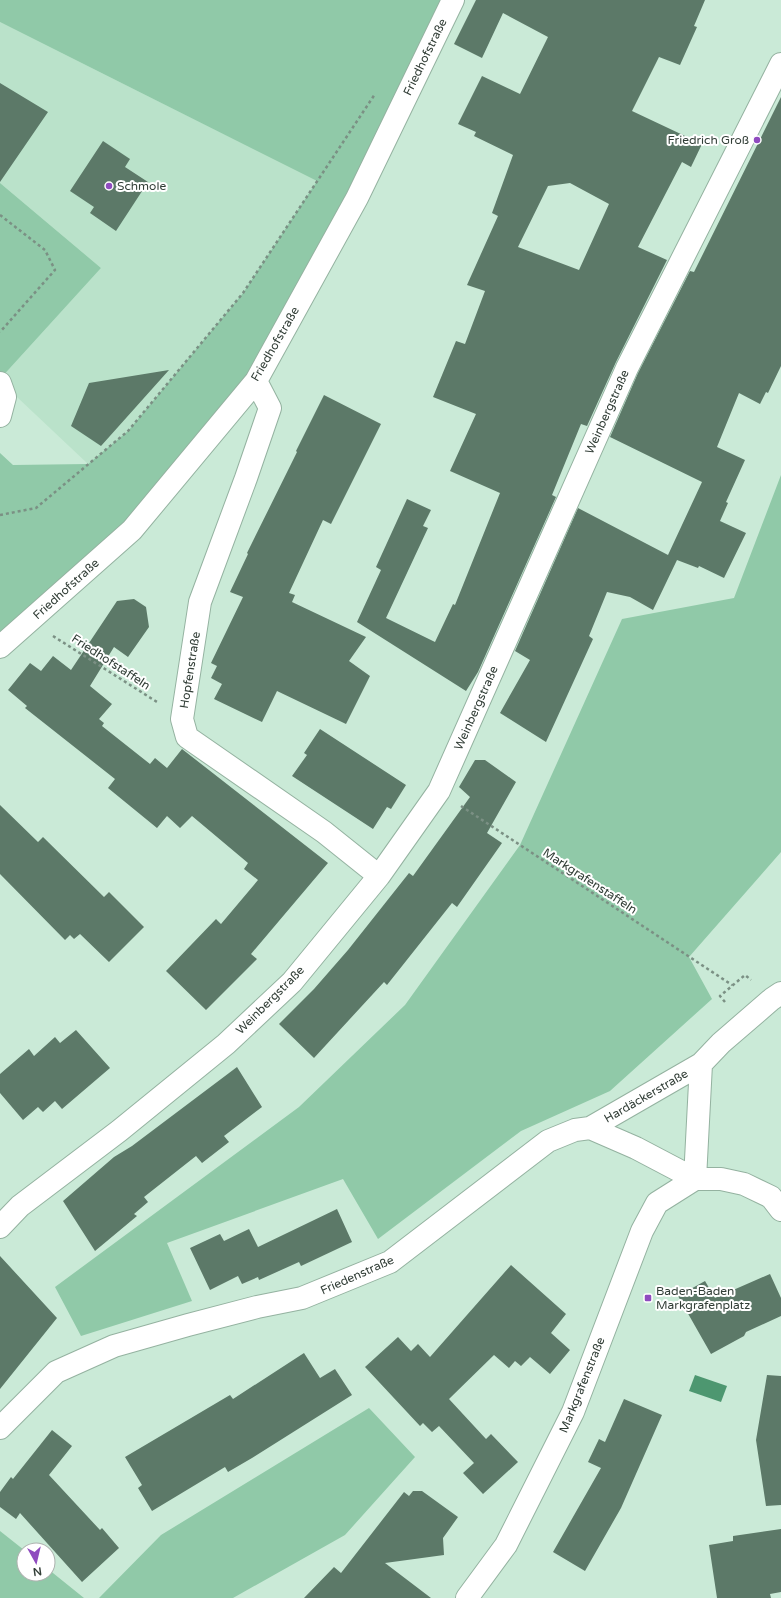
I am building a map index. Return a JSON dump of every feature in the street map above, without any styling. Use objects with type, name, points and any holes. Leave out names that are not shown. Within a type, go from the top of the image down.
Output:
[{"type":"street","name":"Friedhofstraße","points":[[0,647],[132,530],[256,381],[357,198],[453,0]]},
{"type":"street","name":"Weinbergstraße","points":[[0,1227],[20,1206],[119,1131],[237,1033],[292,982],[379,876],[439,791],[627,368],[781,64]]},
{"type":"street","name":"Hopfenstraße","points":[[256,381],[270,408],[200,602],[182,719],[187,737],[324,832],[379,876]]},
{"type":"street","points":[[0,383],[5,397],[0,416]]},
{"type":"street","name":"Hardäckerstraße","points":[[590,1128],[701,1064],[721,1044],[772,999],[781,993]]},
{"type":"street","name":"Hardäckerstraße","points":[[695,1178],[701,1064]]},
{"type":"street","points":[[590,1128],[636,1148],[695,1178],[721,1179],[744,1184],[771,1197],[781,1210]]},
{"type":"street","name":"Friedenstraße","points":[[0,1428],[56,1372],[114,1346],[257,1307],[302,1298],[390,1262],[548,1142],[575,1130],[590,1128]]},
{"type":"street","name":"Markgrafenstraße","points":[[467,1598],[506,1545],[573,1412],[642,1231],[657,1203],[695,1178]]},
{"type":"path","points":[[0,515],[36,508],[128,431],[243,293],[377,91]]},
{"type":"path","points":[[0,215],[45,250],[55,270],[0,332]]},
{"type":"path","name":"Friedhofstaffeln","points":[[30,621],[182,719]]},
{"type":"path","name":"Markgrafenstaffeln","points":[[439,791],[732,985]]},
{"type":"shaded area","points":[[0,0],[453,0],[263,380],[132,530],[0,647],[0,453],[13,465],[88,464],[128,431],[243,293],[317,181],[0,22]]},
{"type":"shaded area","points":[[0,22],[317,181],[243,293],[128,431],[88,464],[0,381],[0,379],[101,268],[0,183]]},
{"type":"shaded area","points":[[0,183],[101,268],[0,379]]},
{"type":"shaded area","points":[[781,475],[781,852],[689,957],[712,999],[610,1091],[521,1131],[378,1239],[343,1179],[167,1243],[192,1301],[81,1336],[55,1287],[299,1107],[405,1005],[520,845],[622,619],[734,598]]},
{"type":"shaded area","points":[[695,1375],[727,1386],[721,1402],[689,1391]]},
{"type":"shaded area","points":[[369,1408],[415,1457],[345,1535],[233,1598],[99,1598],[161,1535]]},
{"type":"shaded area","points":[[0,1531],[16,1544],[16,1582],[56,1582],[56,1575],[84,1598],[0,1598]]},
{"type":"building","points":[[476,0],[705,0],[694,26],[697,27],[680,65],[659,57],[632,111],[702,144],[691,167],[682,162],[638,247],[667,260],[616,362],[587,426],[581,424],[552,495],[556,497],[478,672],[466,691],[357,622],[381,570],[376,567],[407,499],[431,510],[423,526],[428,528],[386,618],[435,642],[453,604],[455,605],[500,493],[450,471],[476,414],[433,397],[456,341],[465,344],[485,291],[467,285],[498,216],[492,213],[513,155],[474,136],[476,132],[458,124],[482,76],[520,94],[548,37],[503,13],[482,58],[454,44]],"holes":[[[570,183],[609,204],[579,270],[518,247],[548,186]]]},
{"type":"building","points":[[0,83],[48,112],[0,182]]},
{"type":"building","points":[[781,97],[781,366],[768,393],[766,392],[760,404],[739,393],[717,447],[745,460],[726,502],[728,503],[720,521],[746,533],[724,578],[699,566],[698,568],[677,560],[653,610],[630,597],[607,592],[589,636],[593,639],[546,742],[500,713],[530,660],[515,651],[578,508],[668,555],[702,482],[610,437],[638,373],[690,271],[694,272]]},
{"type":"building","name":"Schmole","points":[[103,141],[130,159],[125,167],[148,182],[116,231],[90,213],[94,207],[70,191]]},
{"type":"building","points":[[169,370],[101,446],[71,426],[89,383]]},
{"type":"building","points":[[324,395],[381,424],[331,524],[323,520],[289,593],[295,595],[292,602],[366,637],[349,661],[370,676],[346,724],[277,691],[262,722],[214,699],[222,684],[211,678],[217,666],[211,663],[243,597],[230,592],[248,554],[247,553]]},
{"type":"building","points":[[134,599],[146,607],[149,627],[128,657],[114,647],[90,686],[112,704],[99,719],[104,723],[102,726],[150,764],[155,758],[167,768],[182,749],[328,863],[251,954],[257,959],[206,1010],[166,971],[216,919],[221,924],[258,880],[244,869],[248,863],[192,816],[180,828],[167,816],[157,828],[108,788],[115,779],[25,708],[27,706],[8,690],[30,663],[41,671],[53,656],[71,670],[117,601]]},
{"type":"building","points":[[320,729],[406,785],[391,809],[387,807],[373,829],[292,776],[307,755],[304,753]]},
{"type":"building","points":[[475,760],[485,760],[516,782],[487,833],[502,843],[457,907],[452,903],[387,985],[384,982],[314,1058],[279,1024],[314,989],[348,950],[409,873],[413,876],[470,797],[459,787]]},
{"type":"building","points":[[0,805],[38,842],[43,837],[104,897],[109,892],[144,927],[109,962],[80,934],[74,939],[70,935],[65,940],[0,874]]},
{"type":"building","points":[[76,1030],[110,1068],[62,1109],[55,1101],[43,1112],[38,1107],[23,1120],[0,1093],[0,1074],[29,1049],[34,1056],[55,1037],[60,1043]]},
{"type":"building","points":[[237,1067],[262,1107],[224,1136],[229,1142],[202,1163],[196,1156],[144,1197],[148,1202],[134,1214],[137,1216],[95,1251],[63,1201],[114,1157],[132,1146]]},
{"type":"building","points":[[337,1209],[352,1242],[301,1266],[299,1262],[259,1280],[258,1277],[242,1284],[238,1276],[210,1290],[190,1248],[220,1234],[224,1241],[249,1229],[258,1247]]},
{"type":"building","points":[[0,1256],[57,1318],[0,1389]]},
{"type":"building","points":[[511,1265],[566,1314],[551,1333],[570,1350],[550,1374],[530,1357],[521,1366],[515,1361],[509,1368],[494,1355],[449,1399],[486,1439],[491,1434],[518,1462],[483,1494],[463,1473],[474,1463],[439,1426],[432,1432],[423,1423],[420,1426],[365,1367],[398,1337],[411,1351],[418,1344],[430,1357]]},
{"type":"building","points":[[770,1274],[781,1298],[781,1316],[746,1332],[744,1336],[711,1354],[678,1296],[705,1281],[715,1298]]},
{"type":"building","points":[[304,1353],[320,1378],[335,1369],[352,1395],[228,1472],[225,1467],[152,1511],[138,1488],[142,1485],[125,1457],[230,1395],[233,1399]]},
{"type":"building","points":[[767,1375],[781,1376],[781,1505],[766,1506],[756,1440]]},
{"type":"building","points":[[624,1399],[662,1415],[621,1508],[585,1571],[553,1552],[601,1468],[588,1462],[599,1439],[605,1442]]},
{"type":"building","points":[[52,1430],[72,1446],[49,1475],[100,1530],[102,1528],[119,1548],[82,1582],[56,1553],[56,1542],[46,1542],[20,1513],[16,1519],[0,1507],[0,1492],[11,1477],[13,1479]]},
{"type":"building","points":[[413,1491],[422,1491],[458,1517],[443,1538],[444,1555],[385,1563],[431,1598],[304,1598],[334,1567],[341,1573],[404,1492],[409,1496]]},
{"type":"building","points":[[781,1529],[781,1592],[770,1594],[771,1598],[717,1598],[709,1545],[733,1541],[733,1536]]},
{"type":"place","name":"Friedrich Groß","points":[[757,140]]},
{"type":"place","name":"Schmole","points":[[109,186]]},
{"type":"place","name":"Baden-Baden Markgrafenplatz","points":[[648,1298]]}]
